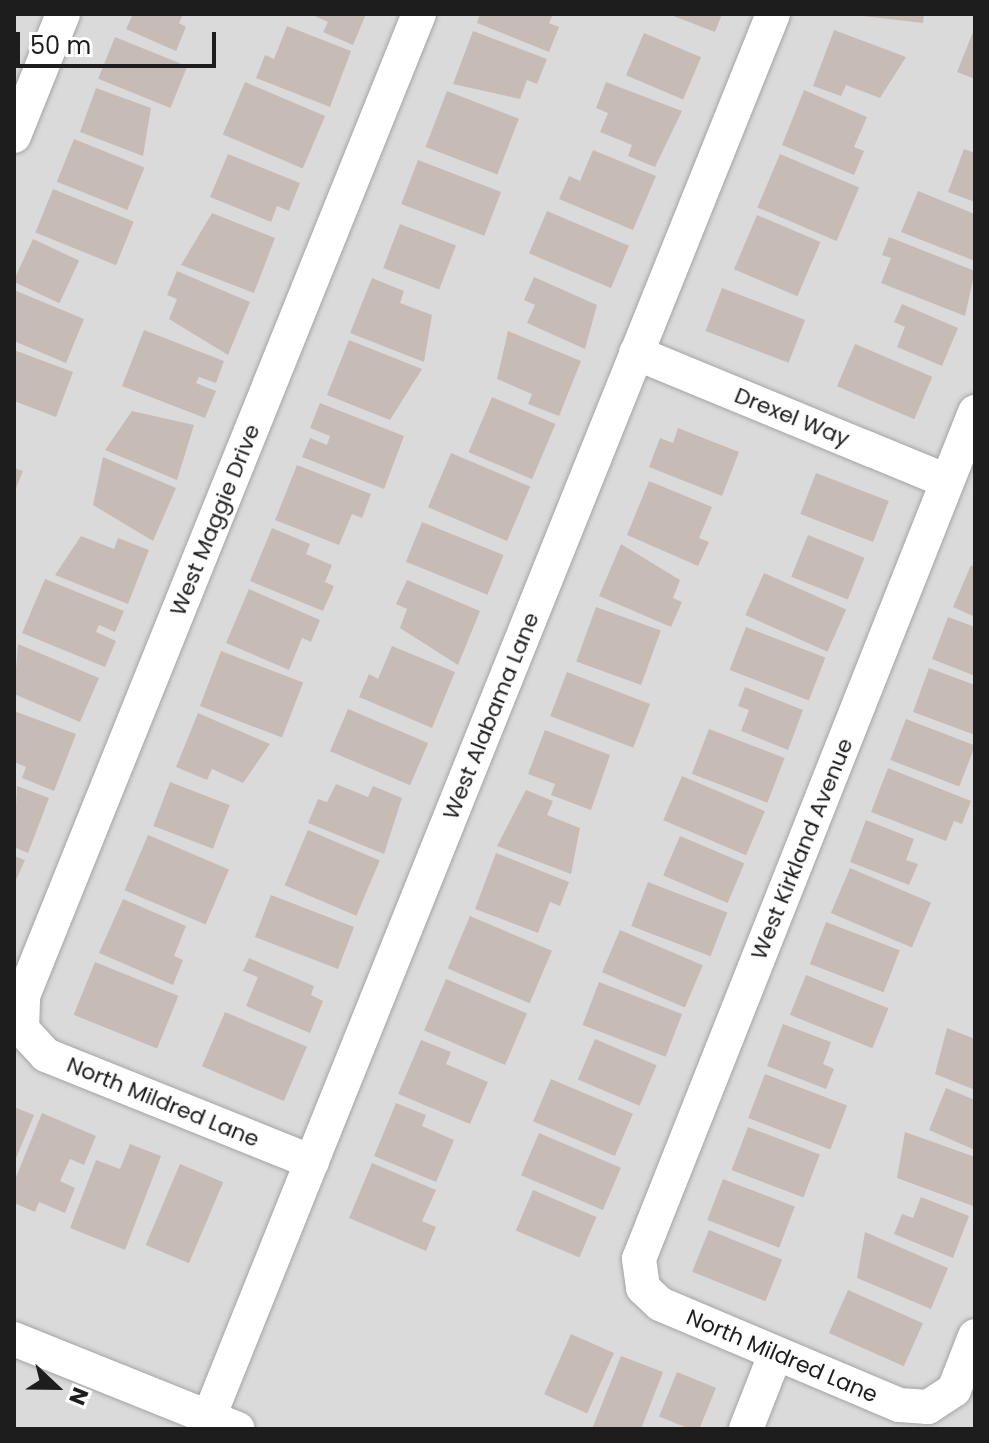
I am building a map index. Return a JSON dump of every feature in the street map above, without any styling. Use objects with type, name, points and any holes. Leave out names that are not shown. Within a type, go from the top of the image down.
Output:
[{"type":"street","points":[[14,136],[63,14]]},
{"type":"street","name":"West Maggie Drive","points":[[22,1029],[23,996],[419,14]]},
{"type":"street","name":"West Alabama Lane","points":[[224,1423],[312,1162],[773,14]]},
{"type":"street","name":"Drexel Way","points":[[636,353],[947,481]]},
{"type":"street","name":"West Kirkland Avenue","points":[[643,1288],[639,1259],[975,412]]},
{"type":"street","name":"North Mildred Lane","points":[[22,1029],[46,1055],[312,1162]]},
{"type":"street","name":"North Mildred Lane","points":[[643,1288],[660,1304],[899,1405],[928,1407],[954,1390],[975,1336]]},
{"type":"street","points":[[14,1339],[224,1423]]},
{"type":"street","points":[[746,1429],[775,1355]]},
{"type":"shaded area","points":[[14,14],[975,14],[975,1429],[14,1429]]},
{"type":"building","points":[[133,14],[183,14],[179,23],[186,27],[176,51],[126,29]]},
{"type":"building","points":[[310,14],[366,14],[353,45],[323,32],[328,22]]},
{"type":"building","points":[[480,14],[553,14],[549,23],[559,27],[549,52],[477,23]]},
{"type":"building","points":[[668,14],[722,14],[715,32]]},
{"type":"building","points":[[846,14],[924,14],[923,23]]},
{"type":"building","points":[[287,26],[351,51],[330,107],[256,78],[265,55],[274,59]]},
{"type":"building","points":[[975,27],[975,79],[957,72]]},
{"type":"building","points":[[834,30],[906,57],[880,98],[846,85],[841,96],[813,86]]},
{"type":"building","points":[[473,31],[547,59],[537,84],[527,80],[520,99],[453,84]]},
{"type":"building","points":[[644,33],[701,57],[683,100],[626,75]]},
{"type":"building","points":[[115,37],[187,66],[170,108],[98,79]]},
{"type":"building","points":[[245,82],[325,116],[303,168],[223,134]]},
{"type":"building","points":[[606,82],[682,111],[655,167],[628,156],[632,145],[600,132],[608,113],[596,108]]},
{"type":"building","points":[[96,88],[151,108],[143,156],[80,132]]},
{"type":"building","points":[[804,90],[867,117],[854,147],[864,151],[854,175],[782,145]]},
{"type":"building","points":[[447,91],[519,119],[497,175],[425,147]]},
{"type":"building","points":[[74,139],[144,167],[127,210],[57,182]]},
{"type":"building","points":[[964,149],[975,153],[975,202],[948,192]]},
{"type":"building","points":[[593,150],[656,176],[633,230],[559,199],[569,176],[580,181]]},
{"type":"building","points":[[228,154],[300,183],[289,211],[277,206],[271,222],[210,197]]},
{"type":"building","points":[[780,154],[859,188],[837,241],[757,207]]},
{"type":"building","points":[[418,160],[501,192],[484,236],[401,204]]},
{"type":"building","points":[[53,189],[134,222],[116,265],[35,233]]},
{"type":"building","points":[[918,191],[975,214],[975,261],[901,232]]},
{"type":"building","points":[[547,211],[629,246],[611,288],[529,253]]},
{"type":"building","points":[[212,213],[275,238],[254,293],[181,265]]},
{"type":"building","points":[[757,215],[821,242],[797,296],[734,269]]},
{"type":"building","points":[[400,224],[456,246],[439,289],[383,268]]},
{"type":"building","points":[[889,237],[975,271],[965,316],[881,283],[891,258],[882,255]]},
{"type":"building","points":[[33,239],[79,261],[59,303],[14,282]]},
{"type":"building","points":[[177,271],[250,302],[228,355],[169,319],[177,299],[167,295]]},
{"type":"building","points":[[534,277],[597,305],[585,349],[527,323],[535,305],[524,300]]},
{"type":"building","points":[[372,278],[404,291],[400,303],[432,315],[424,362],[350,333]]},
{"type":"building","points":[[722,288],[805,320],[789,363],[706,331]]},
{"type":"building","points":[[14,290],[84,319],[66,363],[14,341]]},
{"type":"building","points":[[902,304],[958,328],[942,366],[897,347],[905,327],[894,322]]},
{"type":"building","points":[[144,330],[224,361],[216,383],[199,377],[196,383],[216,391],[205,418],[122,386]]},
{"type":"building","points":[[508,331],[581,361],[559,416],[528,404],[532,394],[497,379]]},
{"type":"building","points":[[349,340],[422,369],[390,420],[327,395]]},
{"type":"building","points":[[855,344],[932,377],[914,419],[837,386]]},
{"type":"building","points":[[14,350],[73,372],[56,417],[14,401]]},
{"type":"building","points":[[492,397],[556,424],[532,479],[469,452]]},
{"type":"building","points":[[320,403],[404,436],[384,489],[302,457],[310,438],[327,445],[330,436],[310,428]]},
{"type":"building","points":[[132,411],[194,425],[177,480],[105,450]]},
{"type":"building","points":[[678,428],[739,452],[722,496],[649,467],[660,438],[673,443]]},
{"type":"building","points":[[451,453],[530,487],[507,541],[428,507]]},
{"type":"building","points":[[103,457],[176,488],[153,541],[93,505]]},
{"type":"building","points":[[297,465],[371,494],[362,518],[352,514],[339,545],[275,520]]},
{"type":"building","points":[[14,468],[23,471],[14,493]]},
{"type":"building","points":[[816,473],[889,501],[873,542],[800,514]]},
{"type":"building","points":[[649,481],[712,507],[699,538],[709,542],[698,566],[627,535]]},
{"type":"building","points":[[422,522],[504,555],[487,595],[406,562]]},
{"type":"building","points":[[272,528],[310,544],[306,554],[332,565],[325,582],[334,586],[323,611],[250,581]]},
{"type":"building","points":[[808,535],[865,558],[848,600],[791,577]]},
{"type":"building","points":[[81,536],[114,549],[118,538],[149,550],[128,604],[55,575]]},
{"type":"building","points":[[621,544],[680,580],[673,598],[682,602],[671,627],[599,596]]},
{"type":"building","points":[[971,565],[975,567],[975,617],[953,607]]},
{"type":"building","points":[[764,573],[846,610],[828,652],[745,615]]},
{"type":"building","points":[[45,579],[124,611],[115,632],[99,625],[96,632],[116,641],[105,667],[22,633]]},
{"type":"building","points":[[407,580],[480,611],[458,665],[400,628],[407,609],[396,604]]},
{"type":"building","points":[[249,589],[320,620],[311,642],[302,638],[289,670],[226,643]]},
{"type":"building","points":[[596,607],[661,631],[641,685],[576,662]]},
{"type":"building","points":[[948,617],[975,627],[975,676],[932,659]]},
{"type":"building","points":[[746,627],[825,657],[809,700],[730,670]]},
{"type":"building","points":[[18,644],[99,678],[80,722],[14,694]]},
{"type":"building","points":[[392,646],[455,672],[432,728],[359,697],[369,674],[378,679]]},
{"type":"building","points":[[221,651],[303,683],[282,738],[200,706]]},
{"type":"building","points":[[929,668],[975,685],[975,735],[913,712]]},
{"type":"building","points":[[567,672],[650,704],[633,748],[550,716]]},
{"type":"building","points":[[745,687],[803,710],[788,750],[741,731],[749,710],[738,706]]},
{"type":"building","points":[[348,709],[428,743],[410,785],[330,751]]},
{"type":"building","points":[[14,711],[76,734],[54,791],[22,778],[26,767],[14,762]]},
{"type":"building","points":[[198,713],[270,744],[243,783],[212,769],[207,780],[176,767]]},
{"type":"building","points":[[906,719],[975,745],[959,787],[890,760]]},
{"type":"building","points":[[709,729],[785,758],[767,803],[692,774]]},
{"type":"building","points":[[545,730],[610,755],[591,810],[551,795],[555,784],[528,774]]},
{"type":"building","points":[[888,768],[971,801],[962,824],[954,821],[946,841],[871,812]]},
{"type":"building","points":[[682,776],[765,811],[746,855],[663,820]]},
{"type":"building","points":[[170,782],[230,805],[213,849],[153,826]]},
{"type":"building","points":[[336,784],[368,797],[373,786],[402,798],[384,854],[308,823],[318,799],[327,802]]},
{"type":"building","points":[[17,786],[49,798],[28,853],[14,847]]},
{"type":"building","points":[[526,790],[553,801],[547,815],[580,828],[571,874],[497,846]]},
{"type":"building","points":[[866,820],[914,839],[906,860],[918,864],[909,885],[850,862]]},
{"type":"building","points":[[308,830],[380,860],[356,916],[285,885]]},
{"type":"building","points":[[148,835],[229,869],[206,925],[125,890]]},
{"type":"building","points":[[680,836],[744,863],[728,903],[663,876]]},
{"type":"building","points":[[496,853],[569,882],[560,906],[550,902],[538,933],[475,909]]},
{"type":"building","points":[[14,856],[25,860],[16,880],[14,880]]},
{"type":"building","points":[[850,868],[931,902],[912,947],[831,913]]},
{"type":"building","points":[[648,882],[727,912],[711,956],[631,926]]},
{"type":"building","points":[[271,895],[354,927],[338,969],[255,937]]},
{"type":"building","points":[[123,899],[186,926],[174,956],[183,960],[173,985],[99,953]]},
{"type":"building","points":[[470,916],[552,951],[530,1003],[448,968]]},
{"type":"building","points":[[826,922],[900,950],[884,992],[810,964]]},
{"type":"building","points":[[620,930],[703,965],[685,1008],[602,972]]},
{"type":"building","points":[[249,958],[314,986],[311,995],[323,1001],[310,1033],[246,1006],[258,977],[243,971]]},
{"type":"building","points":[[95,962],[178,996],[157,1049],[74,1015]]},
{"type":"building","points":[[806,975],[889,1008],[872,1048],[790,1015]]},
{"type":"building","points":[[446,979],[527,1013],[505,1065],[424,1031]]},
{"type":"building","points":[[599,982],[682,1014],[666,1057],[583,1025]]},
{"type":"building","points":[[225,1012],[307,1047],[284,1101],[202,1066]]},
{"type":"building","points":[[783,1024],[831,1042],[823,1064],[834,1069],[826,1089],[767,1066]]},
{"type":"building","points":[[947,1028],[975,1039],[975,1090],[935,1074]]},
{"type":"building","points":[[595,1039],[657,1065],[639,1106],[578,1080]]},
{"type":"building","points":[[421,1040],[451,1052],[446,1064],[488,1082],[470,1124],[398,1094]]},
{"type":"building","points":[[765,1074],[847,1106],[830,1149],[748,1118]]},
{"type":"building","points":[[551,1079],[633,1114],[615,1156],[533,1121]]},
{"type":"building","points":[[946,1088],[975,1100],[975,1150],[929,1130]]},
{"type":"building","points":[[396,1103],[426,1115],[422,1126],[454,1140],[436,1182],[374,1156]]},
{"type":"building","points":[[14,1107],[34,1115],[14,1163]]},
{"type":"building","points":[[42,1113],[96,1136],[84,1165],[70,1159],[60,1181],[75,1188],[65,1213],[39,1202],[35,1212],[14,1203],[14,1182]]},
{"type":"building","points":[[748,1127],[820,1155],[803,1198],[732,1170]]},
{"type":"building","points":[[905,1132],[975,1157],[973,1206],[897,1178]]},
{"type":"building","points":[[539,1133],[621,1168],[603,1210],[521,1175]]},
{"type":"building","points":[[130,1144],[161,1156],[125,1250],[70,1228],[96,1160],[120,1169]]},
{"type":"building","points":[[372,1163],[436,1190],[422,1221],[436,1227],[426,1251],[349,1218]]},
{"type":"building","points":[[180,1164],[223,1182],[189,1263],[146,1245]]},
{"type":"building","points":[[723,1179],[795,1207],[779,1248],[707,1220]]},
{"type":"building","points":[[533,1190],[597,1217],[579,1257],[516,1231]]},
{"type":"building","points":[[921,1197],[969,1216],[953,1258],[894,1234],[902,1214],[913,1218]]},
{"type":"building","points":[[709,1230],[782,1260],[765,1301],[692,1272]]},
{"type":"building","points":[[865,1232],[948,1268],[931,1309],[857,1278]]},
{"type":"building","points":[[848,1290],[923,1323],[904,1366],[829,1333]]},
{"type":"building","points":[[571,1334],[614,1353],[587,1413],[544,1394]]},
{"type":"building","points":[[621,1356],[663,1372],[641,1429],[592,1429]]},
{"type":"building","points":[[677,1372],[716,1388],[699,1429],[690,1429],[659,1417]]}]
